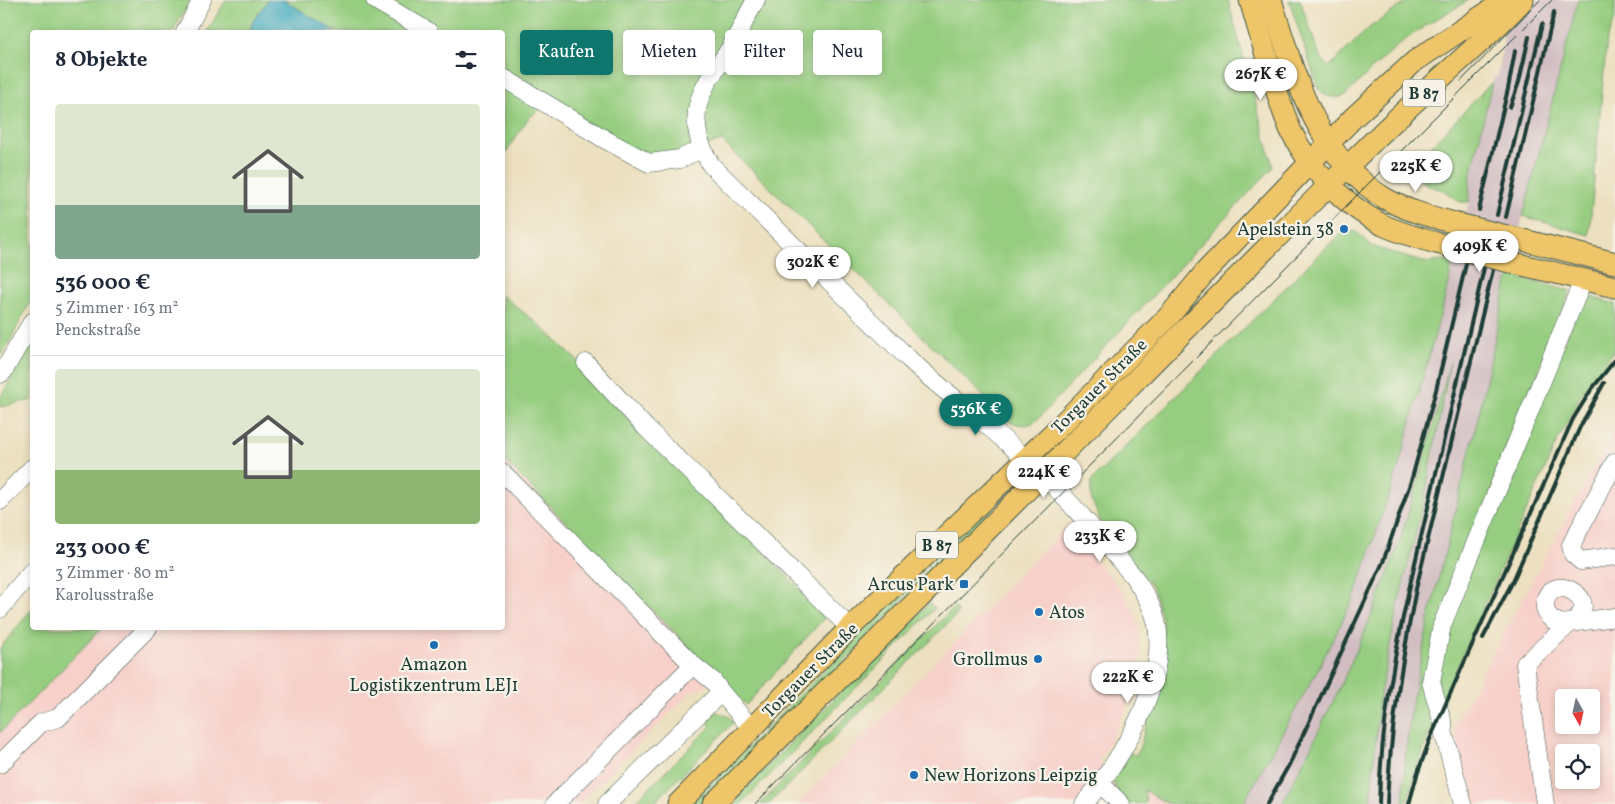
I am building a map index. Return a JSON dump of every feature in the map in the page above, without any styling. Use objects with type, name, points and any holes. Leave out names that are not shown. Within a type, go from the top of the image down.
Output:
[{"type":"main road","name":"Torgauer Straße","points":[[678,804],[850,628],[1026,459],[1170,315],[1207,270],[1328,144],[1415,61],[1506,0]]},
{"type":"main road","name":"Torgauer Straße","points":[[713,804],[884,635],[1347,167],[1503,22],[1523,0]]},
{"type":"main road","points":[[1258,1],[1328,144],[1347,167],[1366,185],[1387,199],[1413,211],[1615,263]]},
{"type":"main road","points":[[1258,1],[1272,77],[1290,129],[1310,162],[1330,185],[1357,209],[1383,225],[1453,248],[1615,286]]},
{"type":"street","points":[[186,30],[202,0]]},
{"type":"street","points":[[375,0],[425,30]]},
{"type":"street","points":[[755,1],[732,46],[703,90],[699,101],[696,116],[701,149],[711,165],[909,359],[1043,474],[1134,577],[1146,596],[1157,624],[1158,651],[1152,682],[1142,712],[1129,739],[1101,784],[1084,804]]},
{"type":"street","points":[[505,79],[606,140],[649,163],[680,159],[701,149]]},
{"type":"street","points":[[1463,804],[1442,731],[1443,724],[1431,682],[1442,625],[1579,290]]},
{"type":"street","points":[[2,373],[30,325]]},
{"type":"street","points":[[586,363],[646,428],[850,628]]},
{"type":"street","points":[[1615,462],[1571,544],[1573,554],[1581,561],[1615,556]]},
{"type":"street","points":[[0,501],[30,470]]},
{"type":"street","points":[[505,475],[717,687],[752,728]]},
{"type":"street","points":[[0,609],[30,573]]},
{"type":"street","points":[[1545,804],[1525,664],[1570,623],[1615,617]]},
{"type":"street","points":[[0,764],[41,723],[58,718],[146,630]]},
{"type":"street","points":[[555,804],[694,665]]},
{"type":"street","points":[[607,804],[717,687]]},
{"type":"street","points":[[1101,784],[1121,804]]},
{"type":"shaded area","points":[[1510,0],[1578,0],[1507,281],[1480,410],[1412,702],[1406,751],[1403,804],[1370,804],[1371,781],[1380,694],[1399,600],[1425,496],[1447,371],[1411,506],[1380,594],[1352,662],[1282,804],[1243,804],[1318,669],[1355,595],[1373,545],[1399,465],[1449,283],[1469,202],[1470,180],[1492,82],[1498,74]]},
{"type":"shaded area","points":[[1615,428],[1615,804],[1473,804],[1453,727]]},
{"type":"shaded area","name":"Amazon Logistikzentrum LEJ1","points":[[505,461],[718,676],[713,681],[691,692],[578,804],[0,804],[0,733],[100,630],[505,630]]},
{"type":"shaded area","name":"Arcus Park","points":[[1066,527],[1122,591],[1132,607],[1138,623],[1140,638],[1139,656],[1134,686],[1125,711],[1098,762],[1168,804],[798,804]]},
{"type":"green space","points":[[0,0],[190,0],[174,30],[30,30],[30,302],[4,352],[0,355]]},
{"type":"green space","points":[[226,0],[268,0],[252,22],[250,30],[208,30]]},
{"type":"green space","points":[[284,0],[364,0],[415,30],[333,30]]},
{"type":"green space","points":[[385,0],[1228,0],[1273,167],[1035,422],[1025,425],[1011,423],[722,141],[649,159],[505,74],[505,30],[434,30]]},
{"type":"green space","points":[[1289,0],[1300,0],[1320,57],[1329,67],[1369,28],[1409,0],[1469,0],[1409,37],[1346,95],[1334,97],[1324,94],[1318,88]]},
{"type":"green space","points":[[1578,0],[1615,0],[1615,19],[1607,38],[1589,235],[1523,216]]},
{"type":"green space","points":[[1492,82],[1470,180],[1469,202],[1460,202],[1443,190],[1430,186],[1417,178],[1417,161]]},
{"type":"green space","points":[[505,85],[541,107],[527,120],[505,154]]},
{"type":"green space","points":[[1350,231],[1357,232],[1371,246],[1415,260],[1429,263],[1439,261],[1452,262],[1449,283],[1399,465],[1355,595],[1318,669],[1243,804],[1168,804],[1144,790],[1146,803],[1127,804],[1112,781],[1131,752],[1135,756],[1140,747],[1155,694],[1163,622],[1153,588],[1100,520],[1091,498],[1091,481],[1323,250],[1340,235]]},
{"type":"green space","points":[[1511,276],[1570,291],[1440,624],[1437,715],[1427,739],[1406,804],[1403,804],[1406,751],[1412,702],[1431,610],[1480,410],[1507,281]]},
{"type":"green space","points":[[1584,295],[1615,304],[1615,349],[1581,394],[1555,446],[1441,704],[1436,694],[1446,625]]},
{"type":"green space","points":[[505,297],[538,324],[583,366],[826,616],[746,705],[505,461]]},
{"type":"green space","points":[[30,345],[30,400],[0,407],[0,398]]},
{"type":"green space","points":[[1450,362],[1425,496],[1399,600],[1380,694],[1370,804],[1282,804],[1346,674],[1391,566],[1418,479]]},
{"type":"green space","points":[[1001,494],[1004,497],[708,804],[691,804]]},
{"type":"green space","points":[[929,603],[935,608],[741,804],[730,804]]},
{"type":"green space","points":[[954,607],[959,612],[769,804],[760,804]]},
{"type":"green space","points":[[30,611],[30,630],[100,630],[0,733],[0,648]]},
{"type":"green space","points":[[717,712],[728,716],[734,722],[653,804],[633,804],[711,726],[705,719],[712,713]]},
{"type":"water","points":[[268,0],[284,0],[333,30],[250,30],[252,22]]},
{"type":"tram line","points":[[1461,81],[1540,0]]},
{"type":"tram line","points":[[755,804],[1552,0]]},
{"type":"railway","points":[[1506,217],[1554,12]]},
{"type":"railway","points":[[1497,215],[1542,24]]},
{"type":"railway","points":[[1510,107],[1519,82],[1529,37]]},
{"type":"railway","points":[[1479,210],[1508,89],[1515,51]]},
{"type":"railway","points":[[1267,804],[1290,763],[1383,562],[1412,478],[1436,390],[1466,264]]},
{"type":"railway","points":[[1379,804],[1384,732],[1394,660],[1484,268]]},
{"type":"railway","points":[[1387,804],[1397,696],[1416,589],[1493,270]]},
{"type":"railway","points":[[1409,804],[1430,739],[1573,419],[1591,390],[1615,360]]},
{"type":"railway","points":[[1483,638],[1513,581],[1580,427],[1604,383]]},
{"type":"place","name":"Apelstein 38","points":[[1344,229]]},
{"type":"place","name":"Arcus Park","points":[[964,584]]},
{"type":"place","name":"Atos","points":[[1039,612]]},
{"type":"place","name":"Amazon Logistikzentrum LEJ1","points":[[434,645]]},
{"type":"place","name":"Grollmus","points":[[1038,659]]},
{"type":"place","name":"New Horizons Leipzig","points":[[914,775]]}]
